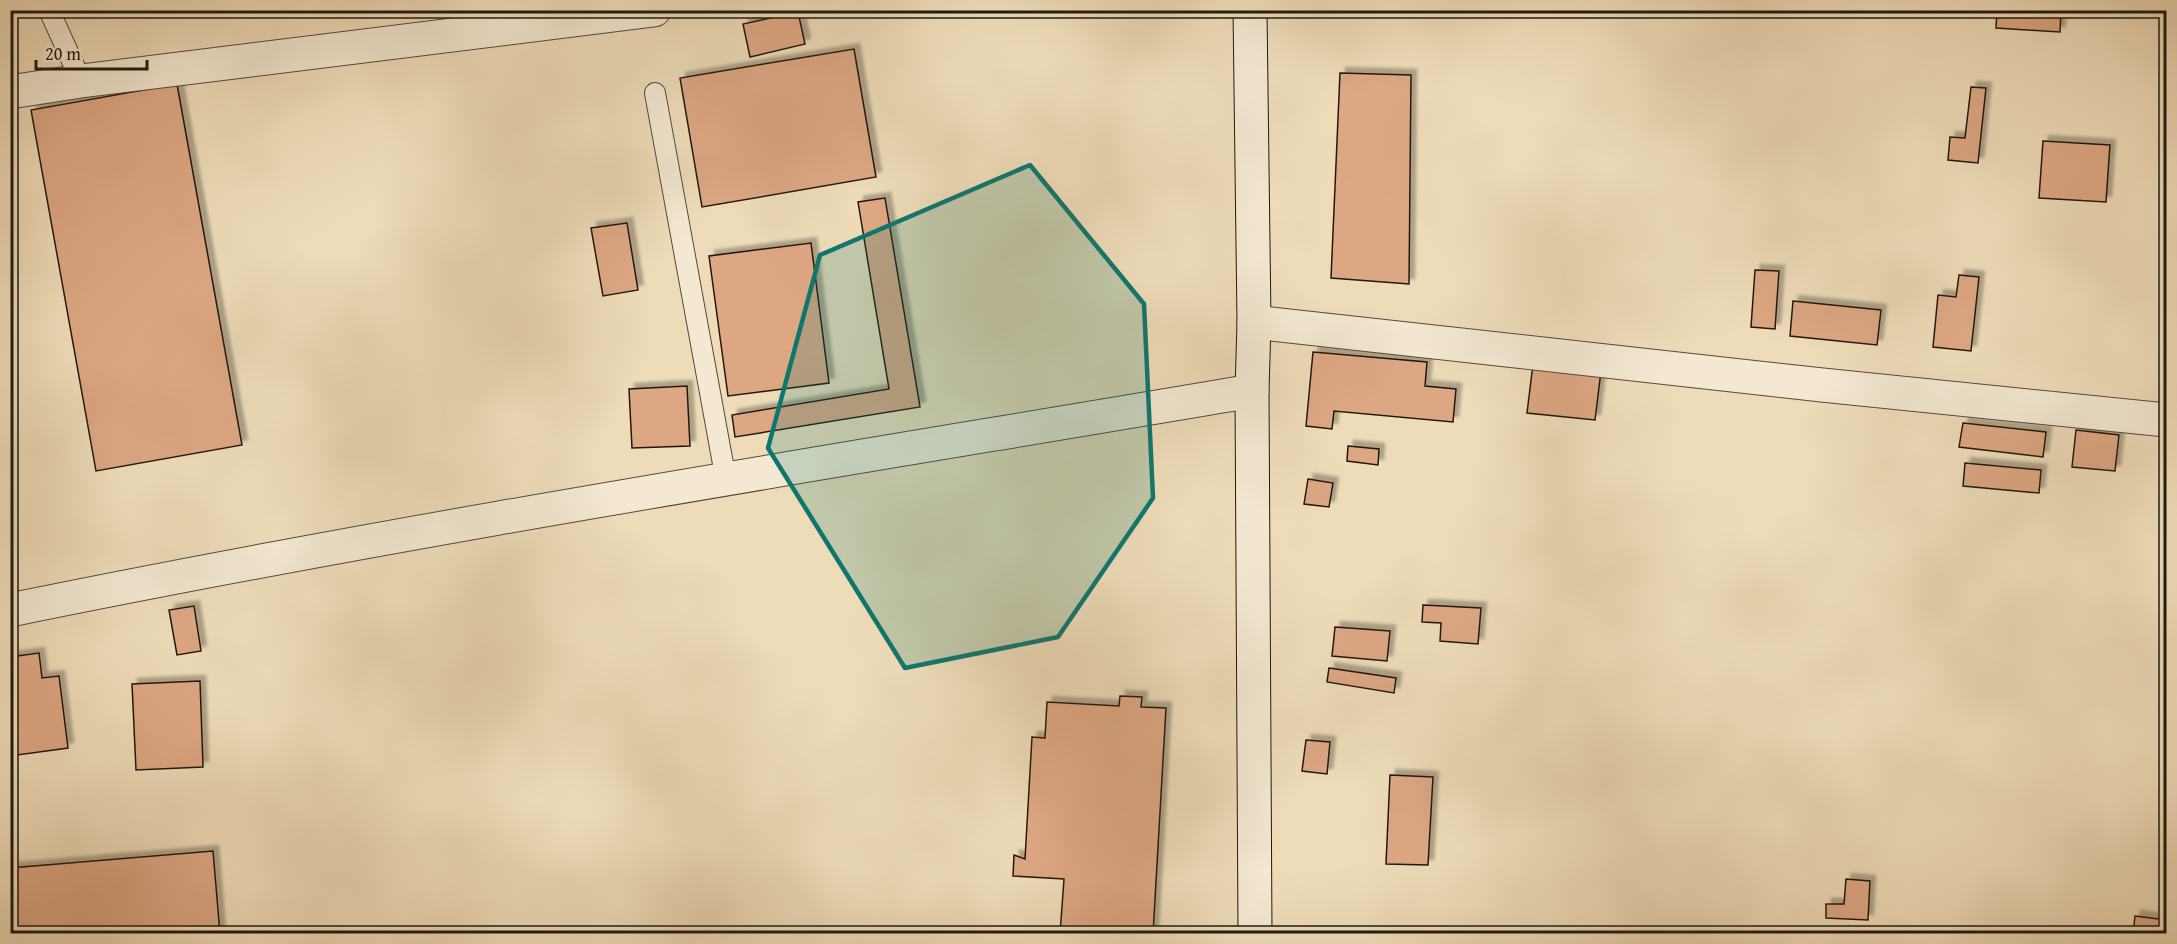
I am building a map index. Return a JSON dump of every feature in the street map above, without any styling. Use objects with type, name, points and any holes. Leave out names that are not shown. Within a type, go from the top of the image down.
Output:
[{"type":"street","points":[[10,92],[81,81],[654,10]]},
{"type":"street","points":[[1250,10],[1254,322],[1252,391],[1255,933]]},
{"type":"street","points":[[1254,322],[1822,385],[2166,420]]},
{"type":"street","points":[[10,610],[194,573],[1252,391]]},
{"type":"lane","points":[[49,10],[81,81]]},
{"type":"lane","points":[[655,93],[726,480]]},
{"type":"highlighted area","points":[[1030,165],[1144,304],[1153,498],[1058,637],[905,668],[768,448],[820,255]]},
{"type":"building","points":[[1997,10],[2061,10],[2060,32],[1996,28]]},
{"type":"building","points":[[798,12],[805,44],[750,57],[743,24]]},
{"type":"building","points":[[854,49],[876,177],[702,207],[680,78]]},
{"type":"building","points":[[1340,73],[1411,75],[1409,284],[1331,278]]},
{"type":"building","points":[[177,84],[242,445],[96,471],[31,110]]},
{"type":"building","points":[[1971,87],[1986,88],[1978,163],[1948,160],[1950,137],[1965,138]]},
{"type":"building","points":[[2043,141],[2110,145],[2106,202],[2039,198]]},
{"type":"building","points":[[885,198],[920,407],[735,437],[732,415],[889,389],[858,202]]},
{"type":"building","points":[[627,223],[638,290],[603,296],[591,228]]},
{"type":"building","points":[[811,243],[829,383],[728,396],[709,256]]},
{"type":"building","points":[[1755,270],[1779,271],[1775,329],[1751,327]]},
{"type":"building","points":[[1959,275],[1979,277],[1971,351],[1933,347],[1938,295],[1956,297]]},
{"type":"building","points":[[1793,301],[1881,310],[1877,345],[1790,336]]},
{"type":"building","points":[[1313,352],[1427,362],[1425,386],[1456,389],[1453,422],[1334,411],[1332,429],[1306,426]]},
{"type":"building","points":[[1533,364],[1601,371],[1595,420],[1527,413]]},
{"type":"building","points":[[687,386],[690,446],[632,448],[629,389]]},
{"type":"building","points":[[1963,423],[2046,432],[2043,457],[1959,447]]},
{"type":"building","points":[[2076,430],[2119,435],[2115,471],[2072,467]]},
{"type":"building","points":[[1348,446],[1379,449],[1378,465],[1347,461]]},
{"type":"building","points":[[1965,463],[2041,470],[2039,493],[1963,486]]},
{"type":"building","points":[[1308,479],[1333,483],[1329,507],[1304,504]]},
{"type":"building","points":[[1423,605],[1481,608],[1478,644],[1440,641],[1441,623],[1422,622]]},
{"type":"building","points":[[194,606],[201,651],[177,655],[169,610]]},
{"type":"building","points":[[1335,627],[1390,631],[1387,661],[1332,656]]},
{"type":"building","points":[[39,653],[42,678],[59,676],[68,748],[10,756],[10,657]]},
{"type":"building","points":[[1329,668],[1396,678],[1394,693],[1327,682]]},
{"type":"building","points":[[200,681],[203,767],[136,770],[132,684]]},
{"type":"building","points":[[1120,696],[1142,697],[1141,707],[1166,708],[1153,934],[1060,934],[1064,879],[1013,876],[1014,855],[1025,859],[1032,737],[1045,738],[1047,702],[1119,706]]},
{"type":"building","points":[[1306,740],[1330,742],[1327,774],[1302,771]]},
{"type":"building","points":[[1390,775],[1433,777],[1428,865],[1386,864]]},
{"type":"building","points":[[213,851],[220,934],[10,934],[10,868]]},
{"type":"building","points":[[1846,879],[1870,881],[1868,920],[1826,918],[1826,904],[1844,904]]},
{"type":"building","points":[[2135,916],[2166,920],[2166,934],[2133,934]]}]
